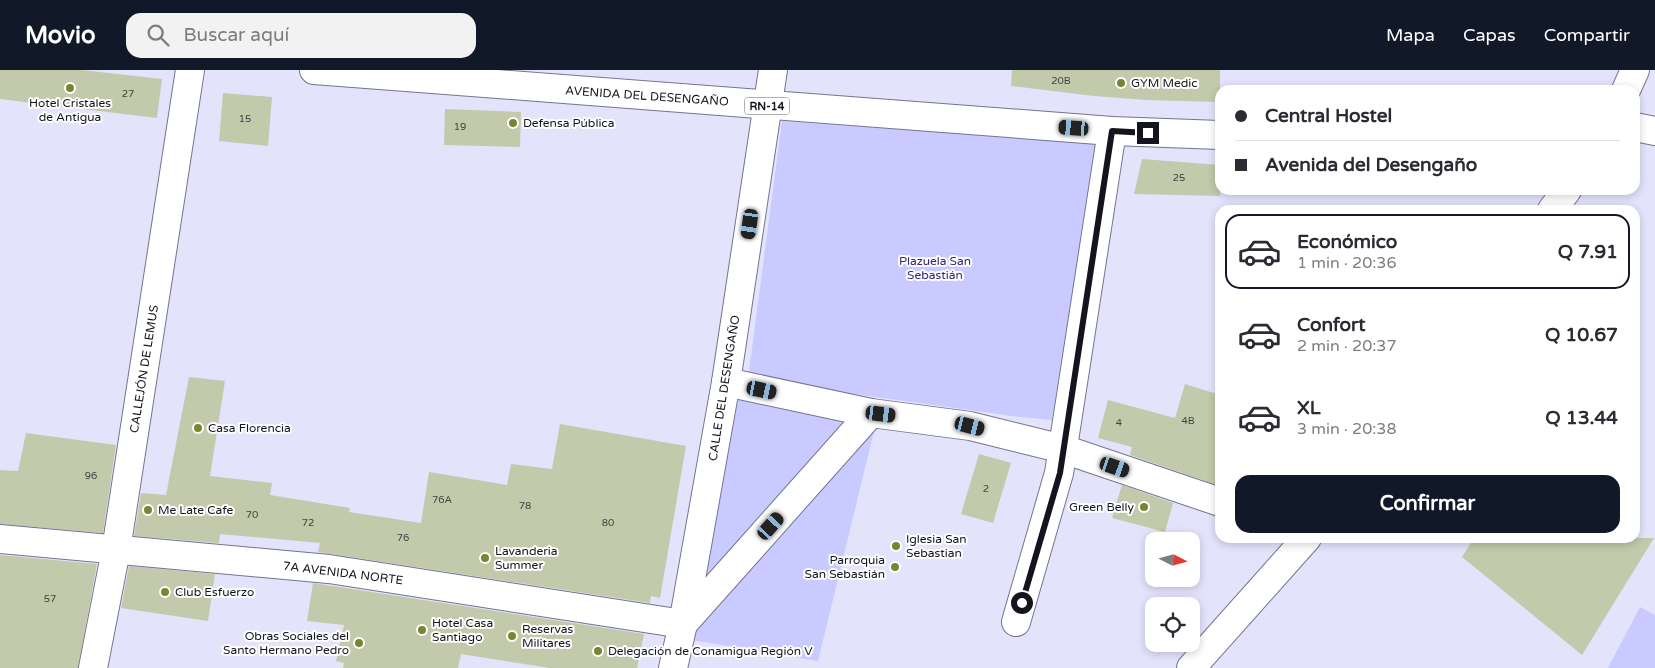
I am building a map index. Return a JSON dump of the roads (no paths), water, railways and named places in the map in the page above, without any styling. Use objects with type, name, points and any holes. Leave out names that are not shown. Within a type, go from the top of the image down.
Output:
[{"type":"street","name":"CALLEJÓN DE LEMUS","points":[[93,668],[116,550],[190,70]]},
{"type":"street","name":"AVENIDA DEL DESENGAÑO","points":[[314,70],[1112,131],[1215,135]]},
{"type":"street","name":"CALLE DEL DESENGAÑO","points":[[673,668],[683,624],[726,382],[773,70]]},
{"type":"street","points":[[1628,85],[1635,70]]},
{"type":"street","points":[[1640,128],[1655,131]]},
{"type":"street","points":[[1016,622],[1060,473],[1112,131]]},
{"type":"street","points":[[726,382],[870,413],[970,426],[1063,449],[1215,500]]},
{"type":"street","points":[[683,624],[870,413]]},
{"type":"street","name":"7A AVENIDA NORTE","points":[[0,539],[329,569],[683,624]]},
{"type":"street","points":[[1191,668],[1302,543]]},
{"type":"place","name":"GYM Medic","points":[[1121,83]]},
{"type":"place","name":"Hotel Cristales de Antigua","points":[[70,88]]},
{"type":"place","name":"Defensa Pública","points":[[513,123]]},
{"type":"place","name":"Casa Florencia","points":[[198,428]]},
{"type":"place","name":"Green Belly","points":[[1144,507]]},
{"type":"place","name":"Me Late Cafe","points":[[148,510]]},
{"type":"place","name":"Iglesia San Sebastian","points":[[896,546]]},
{"type":"place","name":"Lavanderia Summer","points":[[485,558]]},
{"type":"place","name":"Parroquia San Sebastián","points":[[895,567]]},
{"type":"place","name":"Club Esfuerzo","points":[[165,592]]},
{"type":"place","name":"Hotel Casa Santiago","points":[[422,630]]},
{"type":"place","name":"Reservas Militares","points":[[512,636]]},
{"type":"place","name":"Obras Sociales del Santo Hermano Pedro","points":[[359,643]]},
{"type":"place","name":"Delegación de Conamigua Región V","points":[[598,651]]},
{"type":"park label","name":"Plazuela San Sebastián","points":[[935,268]]}]
